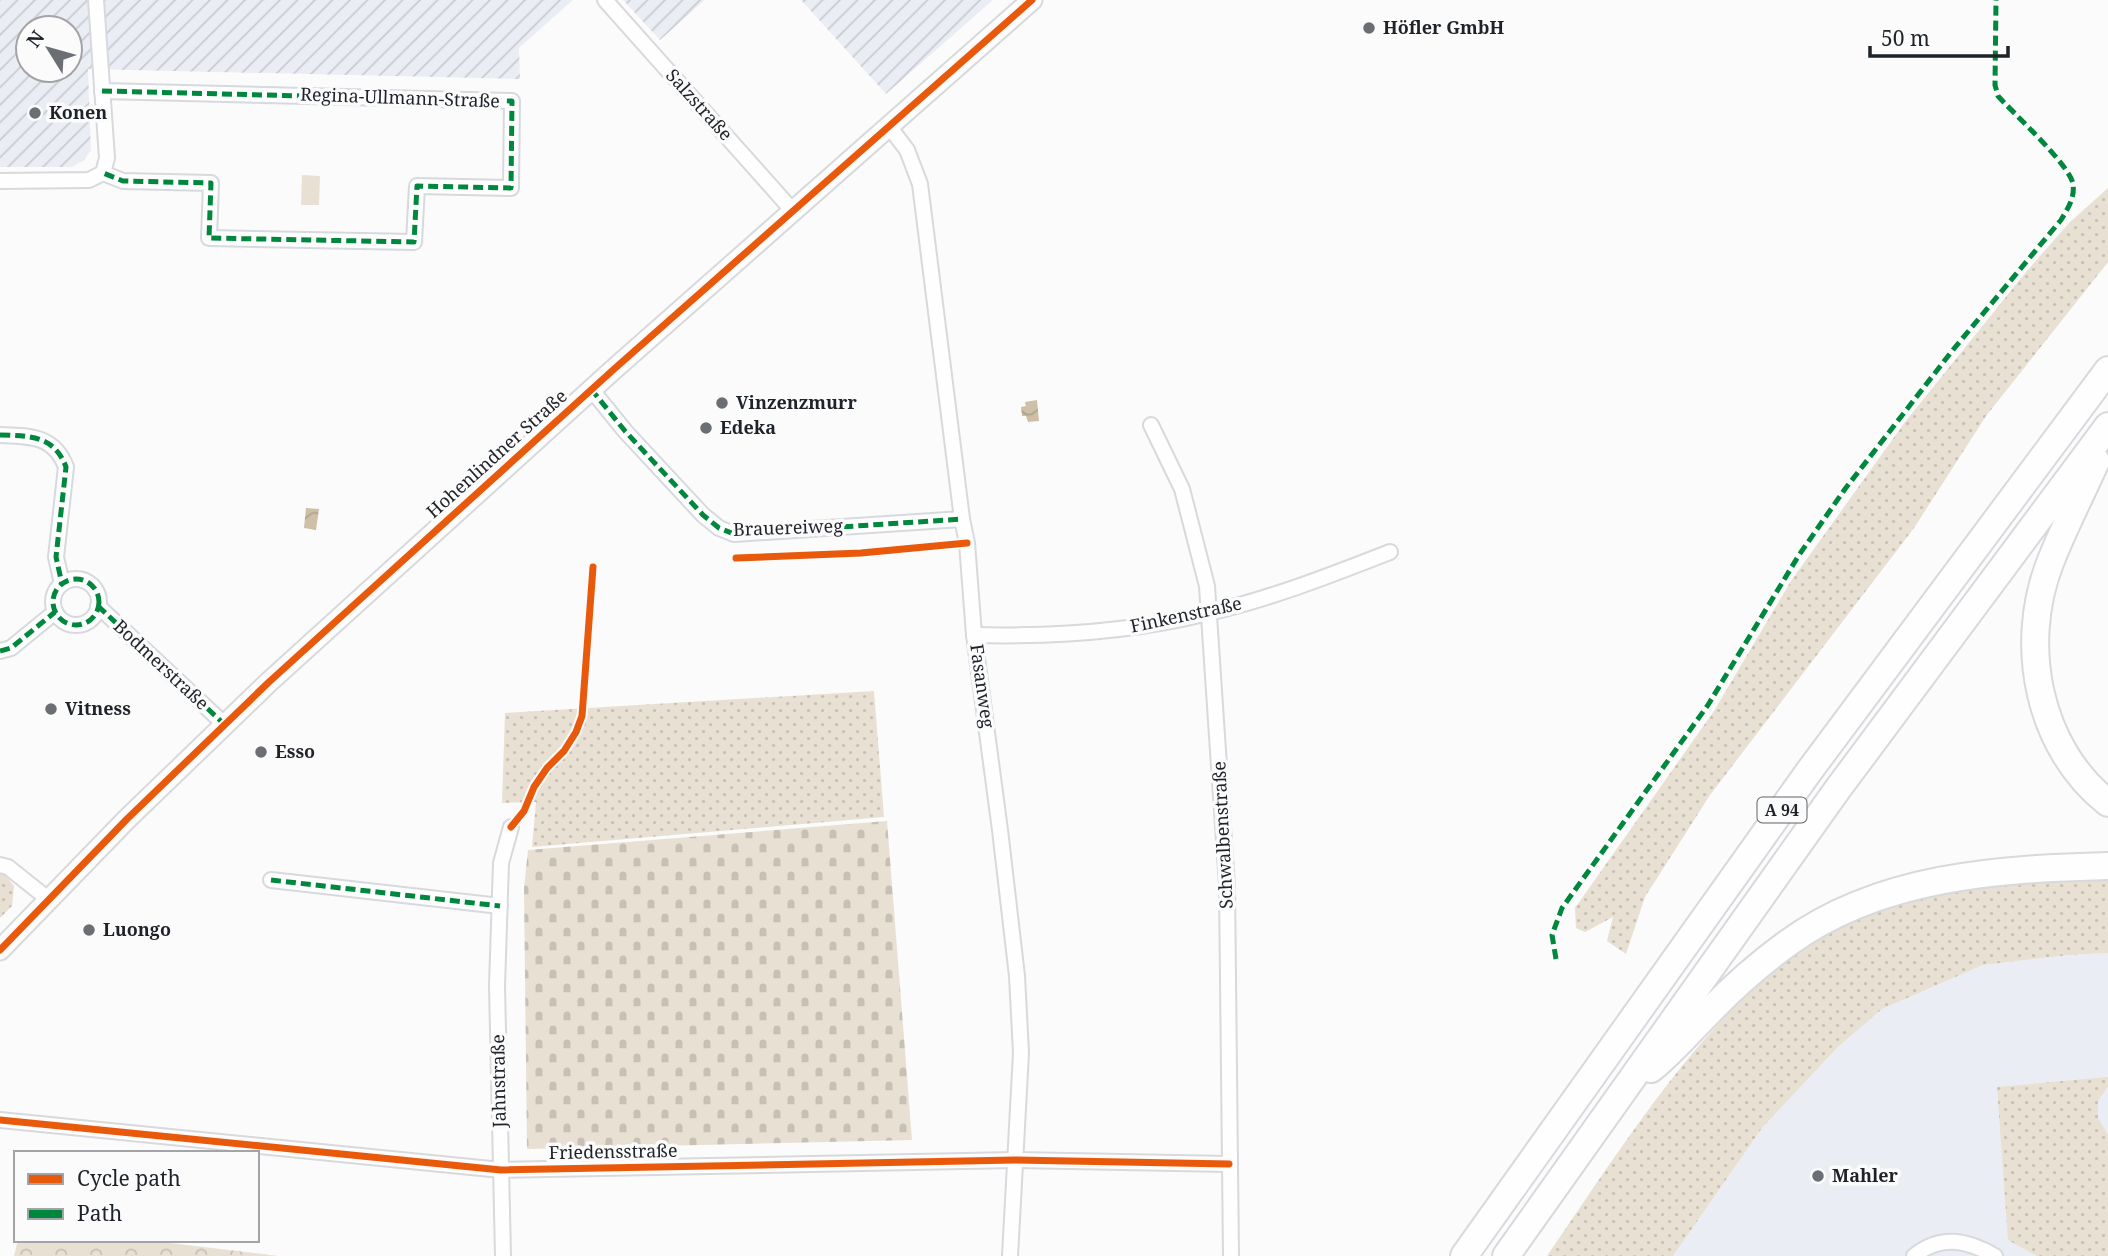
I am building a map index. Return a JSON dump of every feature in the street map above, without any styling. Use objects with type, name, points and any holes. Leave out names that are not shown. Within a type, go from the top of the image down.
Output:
[{"type":"highway","name":"A 94","points":[[1464,1256],[1810,770],[2108,370]]},
{"type":"highway","name":"A 94","points":[[1506,1256],[1837,790],[2108,426]]},
{"type":"highway","points":[[2108,434],[2049,565],[2039,598],[2035,658],[2039,688],[2055,735],[2077,771],[2108,803]]},
{"type":"highway","points":[[1620,1095],[1671,1053],[1708,1013],[1771,957],[1819,923],[1847,909],[1909,887],[1971,875],[2030,868],[2108,866]]},
{"type":"street","points":[[96,0],[107,158],[103,173]]},
{"type":"street","name":"Salzstraße","points":[[605,0],[792,210]]},
{"type":"street","name":"Hohenlindner Straße","points":[[0,950],[224,724],[592,389],[1032,0]]},
{"type":"street","name":"Regina-Ullmann-Straße","points":[[0,181],[89,180],[103,173],[123,181],[211,183],[209,238],[414,242],[417,186],[511,188],[512,101],[102,90]]},
{"type":"street","name":"Fasanweg","points":[[888,125],[907,150],[920,184],[967,543],[974,635],[1017,976],[1021,1053],[1010,1256]]},
{"type":"street","name":"Brauereiweg","points":[[592,389],[625,431],[703,515],[719,528],[734,534],[962,519]]},
{"type":"street","name":"Schwalbenstraße","points":[[1151,425],[1182,488],[1207,586],[1227,886],[1231,1256]]},
{"type":"street","points":[[0,435],[37,437],[61,454],[66,467],[56,557],[62,584],[53,598],[55,612],[11,649],[0,651]]},
{"type":"street","name":"Finkenstraße","points":[[974,635],[1022,636],[1120,629],[1208,613],[1306,584],[1390,552]]},
{"type":"street","name":"Bodmerstraße","points":[[62,584],[77,579],[84,581],[95,591],[98,606],[224,724]]},
{"type":"street","name":"Bodmerstraße","points":[[55,612],[64,622],[78,625],[92,618],[98,606]]},
{"type":"street","name":"Jahnstraße","points":[[503,1256],[497,986],[501,863],[511,827]]},
{"type":"street","points":[[0,865],[8,867],[48,899]]},
{"type":"street","points":[[271,880],[500,905]]},
{"type":"street","name":"Friedensstraße","points":[[0,1120],[501,1170],[1015,1160],[1229,1164]]},
{"type":"street","points":[[1914,1256],[1930,1245],[1947,1241],[1966,1244],[1995,1256]]},
{"type":"shaded area","points":[[0,0],[573,0],[519,48],[520,79],[88,69],[91,150],[84,160],[72,167],[0,167]]},
{"type":"shaded area","points":[[623,0],[705,0],[660,40]]},
{"type":"shaded area","points":[[801,0],[993,0],[886,94]]},
{"type":"shaded area","points":[[2108,953],[2108,1256],[1673,1256],[1762,1128],[1837,1048],[1882,1009],[1983,965]]},
{"type":"green space","points":[[302,175],[320,176],[319,205],[301,205]]},
{"type":"green space","points":[[2108,188],[2108,262],[1986,416],[1914,528],[1710,795],[1645,897],[1626,954],[1607,941],[1613,917],[1585,932],[1576,928],[1575,908],[1714,711],[1791,581],[1905,422],[2026,272],[2069,223]]},
{"type":"green space","points":[[874,691],[884,817],[532,847],[536,802],[502,803],[505,713]]},
{"type":"green space","points":[[887,821],[912,1140],[527,1149],[524,888],[528,850]]},
{"type":"green space","points":[[0,869],[14,886],[12,906],[0,918]]},
{"type":"green space","points":[[2108,878],[2108,953],[1983,965],[1882,1009],[1837,1048],[1762,1128],[1673,1256],[1547,1256],[1637,1125],[1685,1062],[1746,996],[1777,966],[1802,947],[1854,919],[1931,894],[2008,882]]},
{"type":"green space","points":[[2108,1077],[2108,1086],[2098,1101],[2098,1118],[2108,1135],[2108,1256],[2037,1256],[2008,1240],[1997,1087]]},
{"type":"green space","points":[[18,1242],[162,1242],[278,1256],[14,1256]]},
{"type":"water","points":[[1037,400],[1039,421],[1028,422],[1026,416],[1022,416],[1021,407],[1026,406],[1025,402]]},
{"type":"water","points":[[306,508],[319,509],[316,530],[304,528]]},
{"type":"marked path","points":[[1556,959],[1552,935],[1562,908],[1708,705],[1799,555],[1845,489],[1952,351],[2061,220],[2070,203],[2073,194],[2070,175],[2052,152],[1998,96],[1995,85],[1996,0]]},
{"type":"marked path","points":[[102,91],[512,101],[511,188],[417,186],[414,242],[209,238],[211,183],[123,181],[103,173]]},
{"type":"marked path","points":[[591,389],[625,431],[703,515],[719,528],[734,534],[962,519]]},
{"type":"marked path","points":[[0,435],[39,439],[55,449],[66,467],[56,557],[62,584]]},
{"type":"marked path","points":[[76,579],[92,586],[99,602],[92,618],[76,625],[60,618],[53,602],[60,586],[76,579]]},
{"type":"marked path","points":[[98,606],[224,724]]},
{"type":"marked path","points":[[0,651],[11,648],[55,612]]},
{"type":"marked path","points":[[271,880],[500,906]]},
{"type":"cycle path","points":[[0,950],[127,819],[269,682],[613,370],[1032,0]]},
{"type":"cycle path","points":[[736,558],[861,553],[967,543]]},
{"type":"cycle path","points":[[511,827],[524,811],[534,787],[547,768],[564,751],[582,716],[593,567]]},
{"type":"cycle path","points":[[0,1120],[501,1170],[1015,1160],[1229,1164]]},
{"type":"place","name":"Höfler GmbH","points":[[1369,28]]},
{"type":"place","name":"Konen","points":[[35,113]]},
{"type":"place","name":"Vinzenzmurr","points":[[722,403]]},
{"type":"place","name":"Edeka","points":[[706,428]]},
{"type":"place","name":"Vitness","points":[[51,709]]},
{"type":"place","name":"Esso","points":[[261,752]]},
{"type":"place","name":"Luongo","points":[[89,930]]},
{"type":"place","name":"Mahler","points":[[1818,1176]]}]
